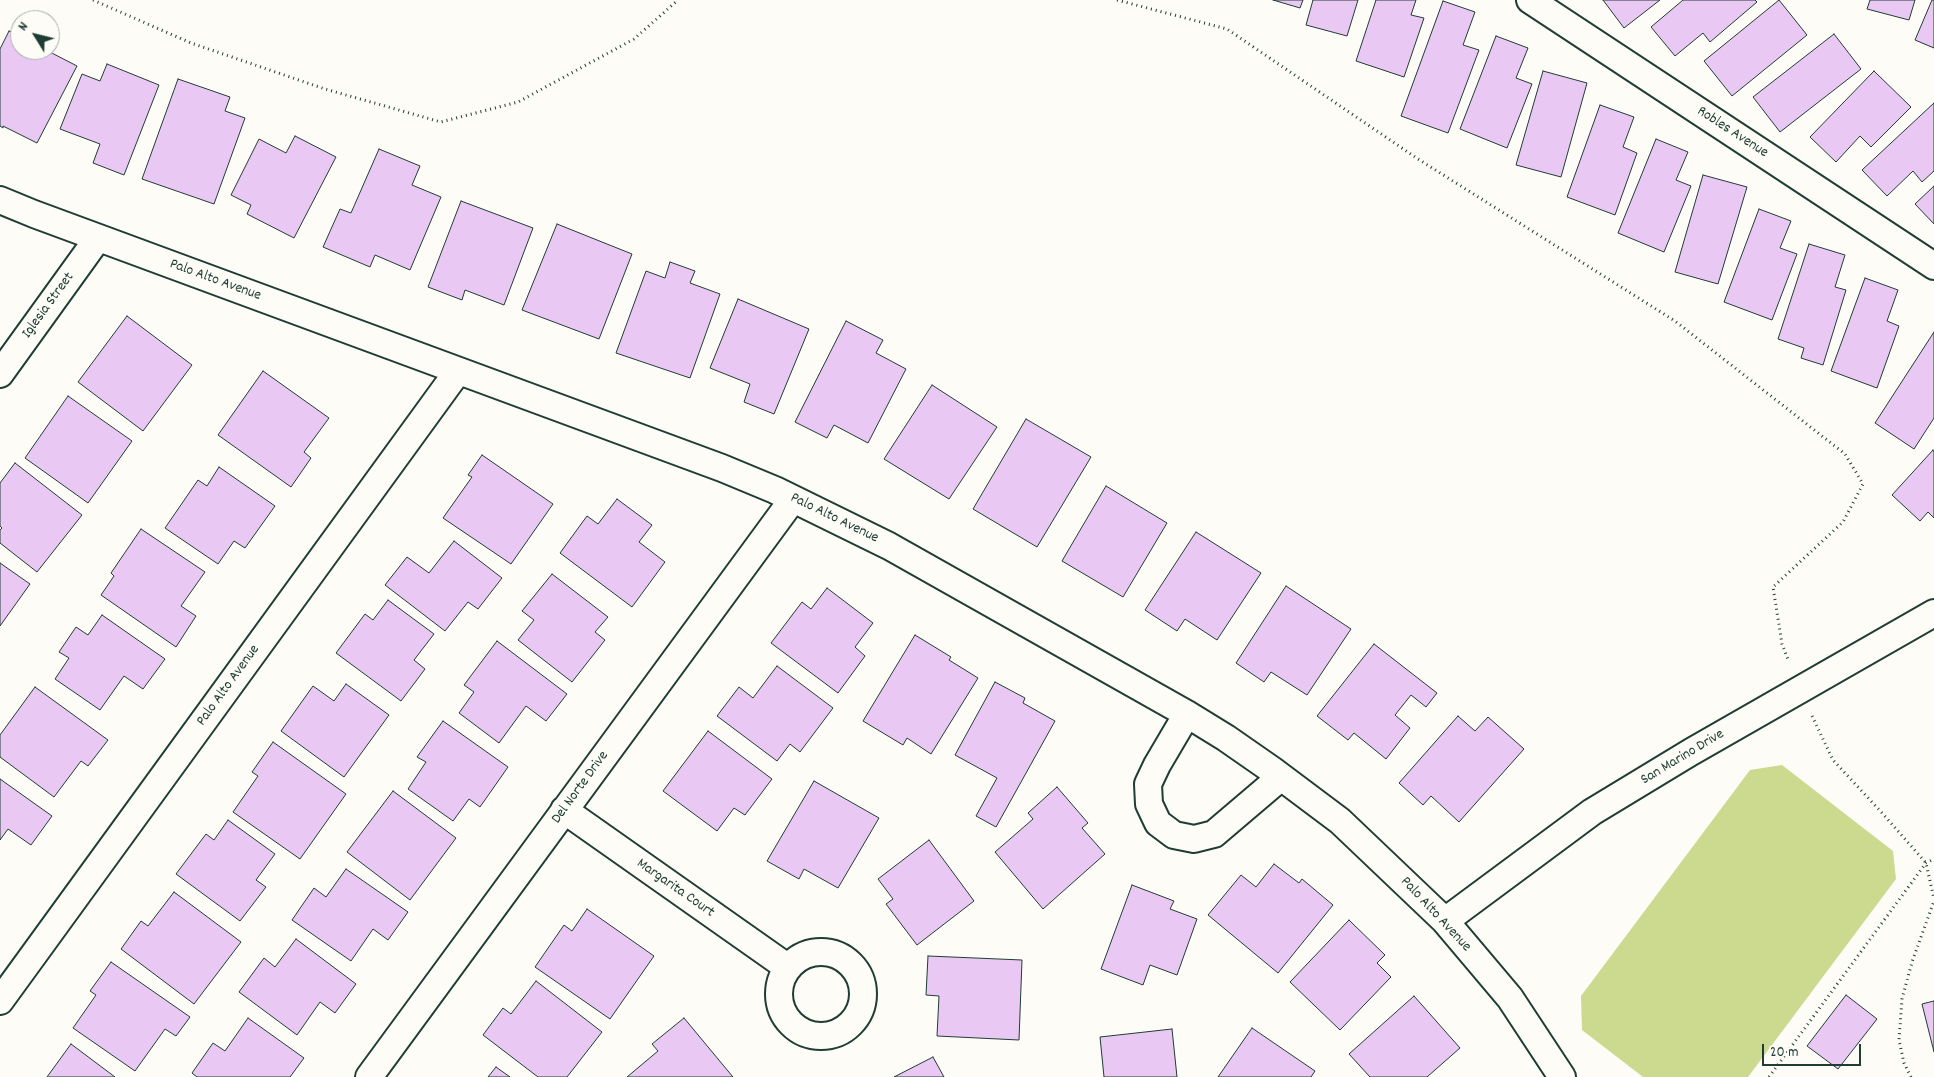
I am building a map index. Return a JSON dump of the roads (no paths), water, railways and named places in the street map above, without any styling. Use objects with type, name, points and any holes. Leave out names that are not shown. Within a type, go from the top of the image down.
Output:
[{"type":"street","name":"Robles Avenue","points":[[1530,0],[1934,266]]},
{"type":"street","name":"Palo Alto Avenue","points":[[0,200],[98,238],[722,468],[793,498],[889,546],[1187,714],[1226,738],[1340,821],[1445,922],[1510,998],[1562,1077]]},
{"type":"street","name":"Iglesia Street","points":[[0,374],[98,238]]},
{"type":"street","name":"Palo Alto Avenue","points":[[0,1000],[458,371]]},
{"type":"street","name":"Del Norte Drive","points":[[369,1077],[793,498]]},
{"type":"street","name":"San Marino Drive","points":[[1445,922],[1592,812],[1691,752],[1934,613]]},
{"type":"street","points":[[1187,714],[1148,784],[1149,804],[1158,823],[1174,835],[1194,839],[1214,834],[1281,777]]},
{"type":"street","name":"Margarita Court","points":[[564,810],[787,967]]}]
